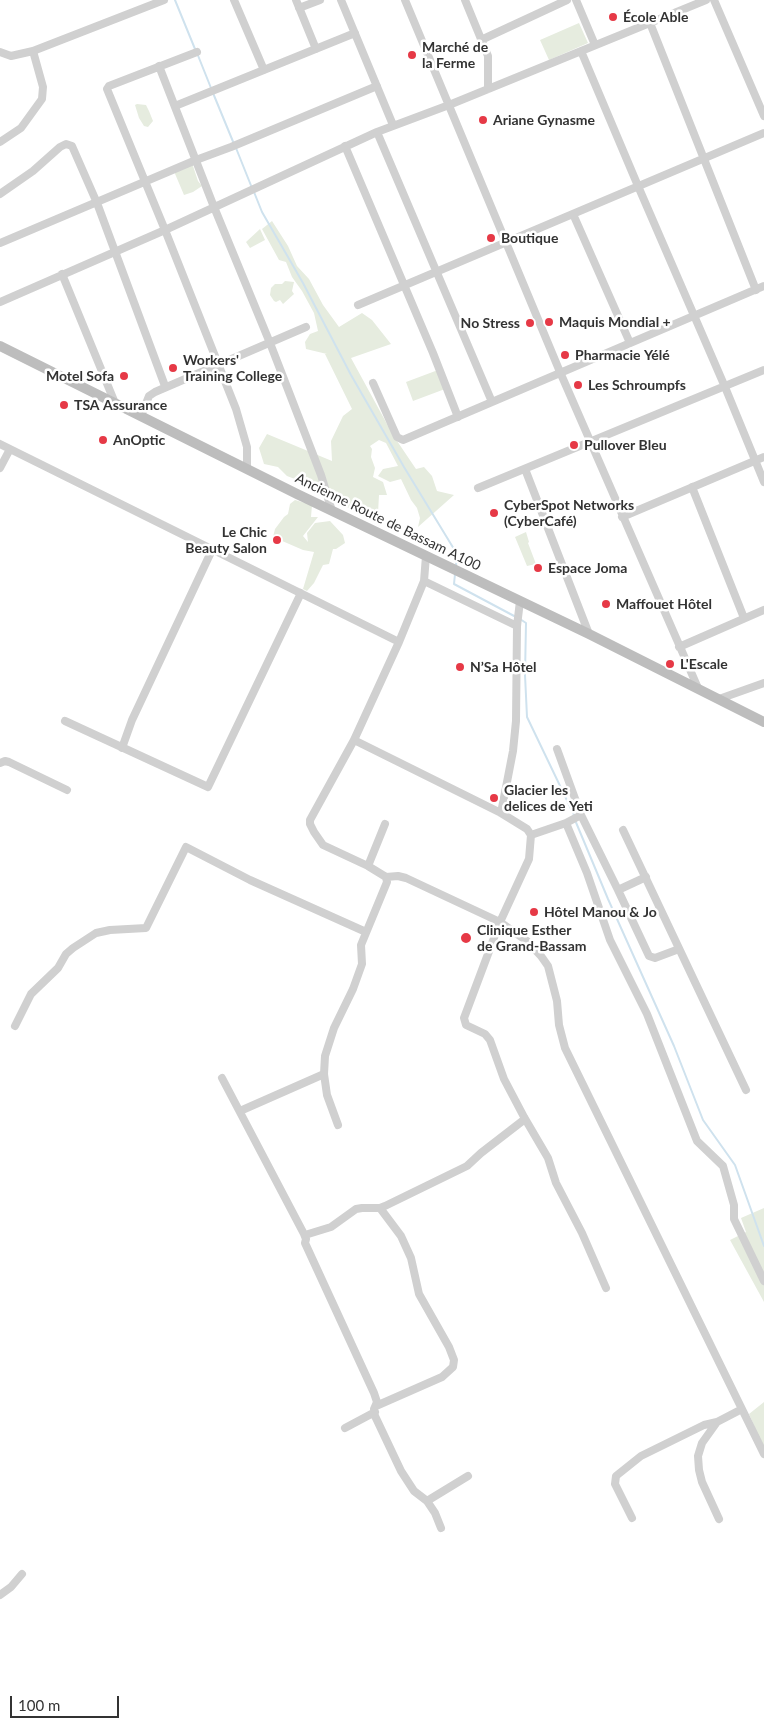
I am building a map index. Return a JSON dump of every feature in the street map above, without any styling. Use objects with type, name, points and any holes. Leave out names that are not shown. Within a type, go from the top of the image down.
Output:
[{"type":"main road","name":"Ancienne Route de Bassam A100","points":[[0,346],[332,511],[589,634],[764,722]]},
{"type":"street","points":[[0,52],[11,56],[33,52],[164,0]]},
{"type":"street","points":[[234,0],[264,70]]},
{"type":"street","points":[[316,49],[297,4],[320,0]]},
{"type":"street","points":[[341,0],[393,125]]},
{"type":"street","points":[[405,0],[560,372],[698,688]]},
{"type":"street","points":[[465,0],[489,62],[488,89]]},
{"type":"street","points":[[481,40],[567,0]]},
{"type":"street","points":[[576,0],[595,45]]},
{"type":"street","points":[[0,302],[165,230],[393,125],[488,89],[706,0]]},
{"type":"street","points":[[714,0],[764,116]]},
{"type":"street","points":[[650,23],[756,290]]},
{"type":"street","points":[[175,106],[355,33]]},
{"type":"street","points":[[581,51],[764,482]]},
{"type":"street","points":[[0,142],[21,128],[42,99],[43,87],[33,52]]},
{"type":"street","points":[[197,52],[109,86],[106,89],[218,364],[243,432],[247,447],[247,468]]},
{"type":"street","points":[[160,66],[214,207],[270,343],[321,475],[332,511]]},
{"type":"street","points":[[0,243],[377,86]]},
{"type":"street","points":[[377,132],[492,402]]},
{"type":"street","points":[[358,305],[764,133]]},
{"type":"street","points":[[0,194],[33,171],[60,147],[66,144],[72,146],[97,203],[165,386]]},
{"type":"street","points":[[345,146],[458,417]]},
{"type":"street","points":[[573,214],[630,343]]},
{"type":"street","points":[[62,274],[115,403]]},
{"type":"street","points":[[373,383],[400,440],[764,286]]},
{"type":"street","points":[[141,416],[149,396],[165,386],[306,328]]},
{"type":"street","points":[[478,488],[725,388],[764,370]]},
{"type":"street","points":[[0,444],[399,642]]},
{"type":"street","points":[[0,468],[10,449]]},
{"type":"street","points":[[622,517],[764,457]]},
{"type":"street","points":[[525,469],[589,634]]},
{"type":"street","points":[[692,487],[744,618]]},
{"type":"street","points":[[122,748],[132,720],[212,550]]},
{"type":"street","points":[[426,556],[424,581],[399,642],[354,740],[310,820],[310,824],[323,845],[368,866],[386,877],[398,876],[406,878],[500,922],[527,941],[541,956],[548,966],[557,1001],[558,1026],[565,1048],[764,1454]]},
{"type":"street","points":[[424,581],[517,626]]},
{"type":"street","points":[[66,722],[208,787],[301,593]]},
{"type":"street","points":[[500,813],[513,751],[516,721],[517,626],[520,601]]},
{"type":"street","points":[[679,647],[764,610]]},
{"type":"street","points":[[719,699],[764,683]]},
{"type":"street","points":[[354,740],[500,813],[527,829],[531,835],[529,859],[500,922],[464,1018],[466,1025],[485,1034],[490,1040],[504,1079],[548,1158],[556,1183],[582,1233],[606,1288]]},
{"type":"street","points":[[557,749],[581,815],[649,956],[655,958],[679,949]]},
{"type":"street","points":[[0,763],[9,762],[67,790]]},
{"type":"street","points":[[531,835],[566,823],[581,815]]},
{"type":"street","points":[[566,823],[587,873],[610,940],[648,1014],[697,1141],[723,1166],[734,1205],[734,1220],[764,1281]]},
{"type":"street","points":[[368,866],[384,824]]},
{"type":"street","points":[[623,830],[746,1090]]},
{"type":"street","points":[[15,1026],[31,994],[58,968],[66,954],[73,948],[96,933],[110,930],[146,928],[186,847],[250,880],[366,932]]},
{"type":"street","points":[[338,1125],[327,1095],[324,1074],[325,1056],[334,1028],[353,989],[362,964],[361,945],[387,882],[386,877]]},
{"type":"street","points":[[618,890],[646,877]]},
{"type":"street","points":[[240,1110],[324,1074]]},
{"type":"street","points":[[222,1078],[305,1235],[305,1243],[374,1393],[377,1402],[375,1416],[401,1471],[414,1491],[427,1501],[435,1513],[441,1528]]},
{"type":"street","points":[[305,1235],[331,1227],[356,1209],[380,1208],[467,1166],[486,1148],[525,1119]]},
{"type":"street","points":[[345,1428],[375,1409],[442,1377],[453,1367],[454,1360],[449,1347],[419,1294],[411,1258],[401,1236],[380,1208]]},
{"type":"street","points":[[632,1518],[615,1484],[616,1476],[641,1456],[704,1425],[718,1422],[742,1409]]},
{"type":"street","points":[[718,1422],[702,1443],[698,1456],[702,1482],[719,1519]]},
{"type":"street","points":[[427,1501],[468,1476]]},
{"type":"street","points":[[0,1595],[12,1587],[22,1574]]},
{"type":"shaded area","points":[[579,23],[588,43],[549,60],[540,40]]},
{"type":"shaded area","points":[[135,105],[146,105],[149,111],[153,121],[148,127],[144,126],[139,118]]},
{"type":"shaded area","points":[[192,163],[198,181],[202,186],[184,195],[173,169]]},
{"type":"shaded area","points":[[272,221],[288,246],[297,266],[309,279],[323,305],[339,327],[362,313],[372,320],[391,344],[351,358],[393,435],[416,469],[424,467],[432,476],[437,491],[454,495],[418,527],[420,518],[417,508],[401,479],[390,482],[378,476],[383,469],[398,466],[386,443],[379,440],[370,446],[375,468],[373,477],[383,482],[387,495],[379,495],[378,513],[372,515],[348,508],[341,500],[321,489],[287,476],[278,467],[264,464],[259,448],[267,434],[332,461],[331,441],[343,416],[352,409],[325,354],[327,354],[306,349],[305,342],[310,334],[318,331],[314,313],[292,277],[286,262],[279,260],[262,229]]},
{"type":"shaded area","points":[[260,229],[265,240],[250,248],[246,242]]},
{"type":"shaded area","points":[[285,281],[294,282],[292,291],[294,294],[283,304],[280,300],[274,301],[270,295],[271,288],[275,284],[282,284]]},
{"type":"shaded area","points":[[438,370],[445,389],[413,401],[406,382]]},
{"type":"shaded area","points":[[295,500],[312,505],[311,517],[318,517],[303,536],[308,542],[307,533],[315,523],[330,521],[343,535],[345,543],[333,549],[329,564],[323,565],[314,583],[307,591],[303,589],[314,552],[303,550],[273,537],[275,529],[288,514],[290,504]]},
{"type":"shaded area","points":[[526,532],[536,564],[527,566],[515,537]]},
{"type":"shaded area","points":[[764,1208],[764,1302],[730,1240],[746,1232],[741,1218]]},
{"type":"shaded area","points":[[764,1402],[764,1448],[749,1414]]},
{"type":"waterway","points":[[175,0],[195,49]]},
{"type":"waterway","points":[[197,53],[211,88]]},
{"type":"waterway","points":[[213,93],[234,144]]},
{"type":"waterway","points":[[236,148],[252,188]]},
{"type":"waterway","points":[[254,192],[262,212],[303,283],[351,375],[457,554],[456,566]]},
{"type":"waterway","points":[[455,574],[454,584],[516,617]]},
{"type":"waterway","points":[[520,619],[526,623],[525,675],[527,717],[574,815]]},
{"type":"waterway","points":[[575,820],[674,1046],[703,1120],[735,1165],[764,1246]]},
{"type":"place","name":"École Able","points":[[613,17]]},
{"type":"place","name":"Marché de la Ferme","points":[[412,55]]},
{"type":"place","name":"Ariane Gynasme","points":[[483,120]]},
{"type":"place","name":"Boutique","points":[[491,238]]},
{"type":"place","name":"Maquis Mondial +","points":[[549,322]]},
{"type":"place","name":"No Stress","points":[[530,323]]},
{"type":"place","name":"Pharmacie Yélé","points":[[565,355]]},
{"type":"place","name":"Workers' Training College","points":[[173,368]]},
{"type":"place","name":"Motel Sofa","points":[[124,376]]},
{"type":"place","name":"Les Schroumpfs","points":[[578,385]]},
{"type":"place","name":"TSA Assurance","points":[[64,405]]},
{"type":"place","name":"AnOptic","points":[[103,440]]},
{"type":"place","name":"Pullover Bleu","points":[[574,445]]},
{"type":"place","name":"CyberSpot Networks (CyberCafé)","points":[[494,513]]},
{"type":"place","name":"Le Chic Beauty Salon","points":[[277,540]]},
{"type":"place","name":"Espace Joma","points":[[538,568]]},
{"type":"place","name":"Maffouet Hôtel","points":[[606,604]]},
{"type":"place","name":"L'Escale","points":[[670,664]]},
{"type":"place","name":"N’Sa Hôtel","points":[[460,667]]},
{"type":"place","name":"Glacier les delices de Yeti","points":[[494,798]]},
{"type":"place","name":"Hôtel Manou & Jo","points":[[534,912]]},
{"type":"place","name":"Clinique Esther de Grand-Bassam","points":[[466,938]]}]
